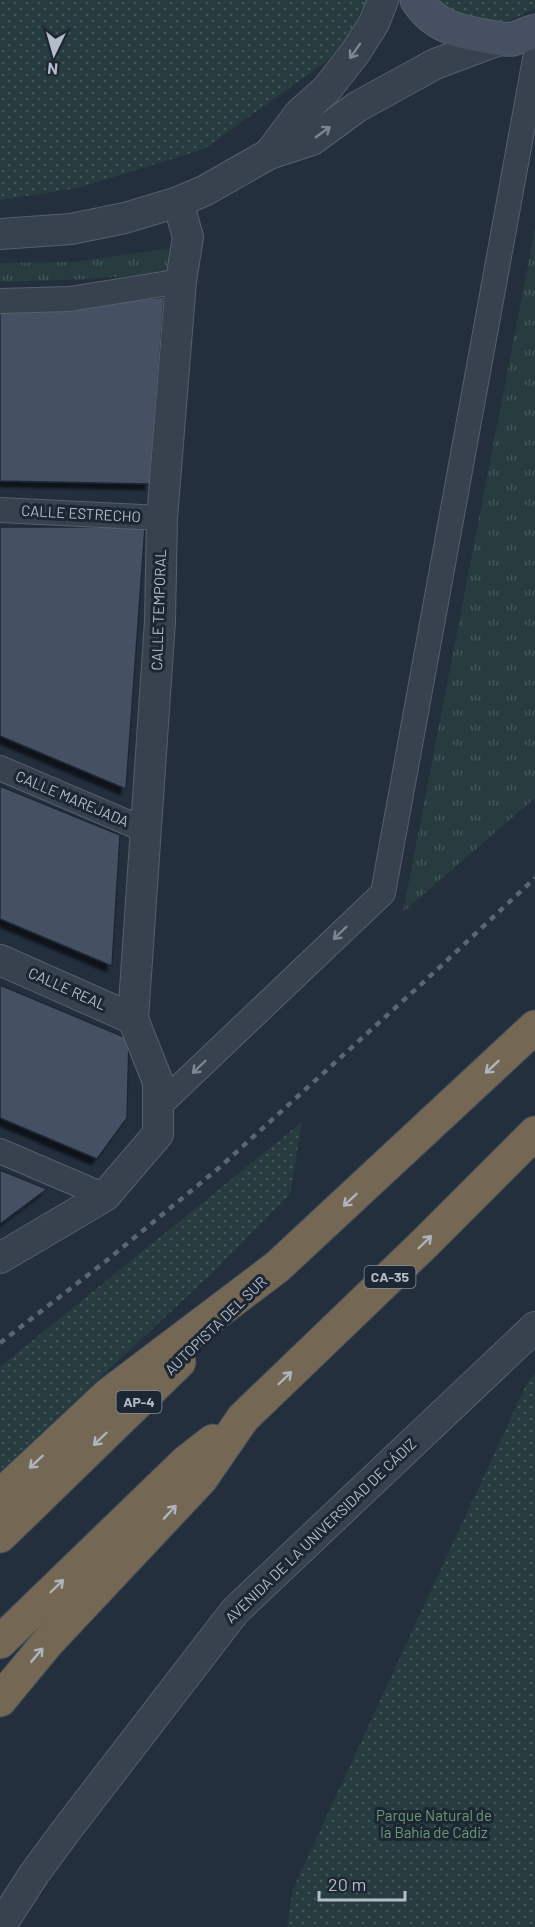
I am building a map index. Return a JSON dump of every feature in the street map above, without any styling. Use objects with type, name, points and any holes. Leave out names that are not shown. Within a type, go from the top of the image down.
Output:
[{"type":"highway","points":[[0,1496],[108,1395],[278,1267],[535,1027]]},
{"type":"highway","name":"CA-35","points":[[243,1418],[424,1244],[535,1133]]},
{"type":"highway","name":"AUTOPISTA DEL SUR","points":[[0,1536],[278,1267]]},
{"type":"highway","points":[[0,1642],[186,1462],[243,1418]]},
{"type":"highway","points":[[0,1700],[47,1644],[201,1479],[243,1418]]},
{"type":"main road","points":[[417,0],[430,16],[446,28],[502,39],[513,39],[535,31]]},
{"type":"street","points":[[269,154],[298,114],[326,90],[355,53],[374,23],[383,0]]},
{"type":"street","points":[[0,234],[71,230],[125,218],[178,202],[204,191],[269,154],[312,140],[357,107],[435,64],[502,39]]},
{"type":"street","points":[[158,1107],[383,893],[535,59]]},
{"type":"street","name":"CALLE TEMPORAL","points":[[133,1019],[160,621],[162,518],[181,281],[188,237],[178,202]]},
{"type":"street","points":[[0,300],[70,299],[181,281]]},
{"type":"street","name":"CALLE ESTRECHO","points":[[0,510],[162,518]]},
{"type":"street","name":"CALLE MAREJADA","points":[[0,768],[145,830]]},
{"type":"street","name":"CALLE REAL","points":[[0,960],[133,1019]]},
{"type":"street","points":[[0,1258],[105,1196],[158,1134],[158,1082],[133,1019]]},
{"type":"street","points":[[0,1151],[105,1196]]},
{"type":"street","name":"AVENIDA DE LA UNIVERSIDAD DE CÁDIZ","points":[[0,1927],[61,1837],[235,1611],[535,1327]]},
{"type":"green space","points":[[0,0],[367,0],[338,53],[204,149],[78,188],[0,200]]},
{"type":"green space","points":[[438,0],[535,0],[535,8],[509,21],[478,21],[446,13]]},
{"type":"green space","points":[[535,229],[535,798],[403,912]]},
{"type":"green space","points":[[179,247],[172,272],[88,279],[0,282],[0,263],[74,262]]},
{"type":"green space","points":[[302,1122],[290,1194],[210,1275],[0,1471],[0,1367]]},
{"type":"green space","name":"Parque Natural de la Bahía de Cádiz","points":[[535,1374],[535,1927],[287,1927],[293,1889],[528,1381]]},
{"type":"building","points":[[164,297],[150,484],[0,481],[0,310],[41,309]]},
{"type":"building","points":[[0,527],[145,527],[126,789],[0,736]]},
{"type":"building","points":[[0,786],[120,835],[112,966],[0,919]]},
{"type":"building","points":[[0,985],[129,1039],[127,1118],[97,1159],[0,1118]]},
{"type":"building","points":[[0,1170],[47,1189],[0,1224]]},
{"type":"railway","points":[[0,1343],[106,1261],[220,1167],[535,878]]}]
